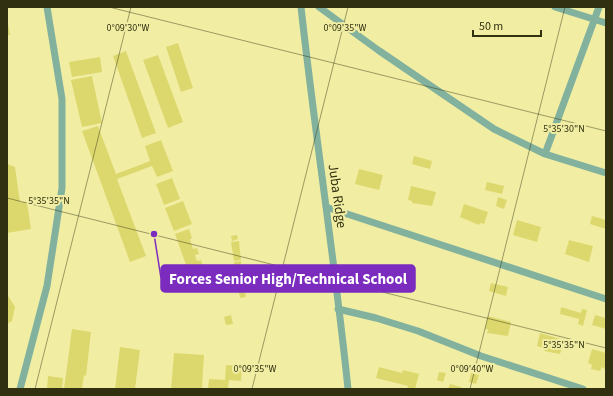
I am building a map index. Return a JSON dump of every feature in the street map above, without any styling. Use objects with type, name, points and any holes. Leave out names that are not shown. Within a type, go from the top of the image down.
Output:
[{"type":"street","points":[[20,389],[47,286],[62,188],[62,99],[47,7]]},
{"type":"street","name":"Juba Ridge","points":[[301,7],[310,95],[326,207],[348,389]]},
{"type":"street","points":[[319,7],[473,115],[514,140],[545,154],[606,173]]},
{"type":"street","points":[[555,7],[606,23]]},
{"type":"street","points":[[545,154],[599,7]]},
{"type":"street","points":[[326,207],[606,299]]},
{"type":"street","points":[[338,309],[376,318],[418,331],[481,356],[583,389]]},
{"type":"building","points":[[7,18],[10,35],[7,35]]},
{"type":"building","points":[[178,43],[193,88],[181,92],[166,47]]},
{"type":"building","points":[[126,51],[156,133],[142,138],[113,56]]},
{"type":"building","points":[[158,55],[183,122],[168,128],[143,60]]},
{"type":"building","points":[[100,57],[102,72],[72,77],[69,62]]},
{"type":"building","points":[[92,76],[102,123],[82,127],[71,80]]},
{"type":"building","points":[[98,126],[116,174],[150,161],[145,146],[161,140],[173,171],[157,177],[152,166],[117,179],[146,256],[130,262],[82,131]]},
{"type":"building","points":[[414,156],[432,161],[430,169],[412,164]]},
{"type":"building","points":[[7,164],[15,167],[20,202],[27,202],[31,229],[7,233]]},
{"type":"building","points":[[359,169],[383,175],[379,190],[355,184]]},
{"type":"building","points":[[172,178],[180,199],[164,205],[156,184]]},
{"type":"building","points":[[487,182],[504,186],[502,194],[485,190]]},
{"type":"building","points":[[411,186],[436,192],[432,206],[412,203],[412,201],[408,200]]},
{"type":"building","points":[[498,197],[507,200],[504,209],[496,206]]},
{"type":"building","points":[[183,201],[192,224],[174,231],[165,208]]},
{"type":"building","points":[[464,204],[488,212],[484,224],[480,223],[479,225],[460,217]]},
{"type":"building","points":[[592,216],[606,220],[606,229],[590,224]]},
{"type":"building","points":[[517,220],[541,227],[537,242],[513,235]]},
{"type":"building","points":[[189,229],[193,249],[197,248],[199,254],[195,255],[197,261],[201,260],[204,270],[201,271],[206,286],[195,290],[175,234]]},
{"type":"building","points":[[237,235],[238,239],[232,241],[231,236]]},
{"type":"building","points":[[569,240],[593,246],[589,262],[565,254]]},
{"type":"building","points":[[239,241],[241,260],[234,261],[231,242]]},
{"type":"building","points":[[241,261],[242,274],[236,275],[234,262]]},
{"type":"building","points":[[242,275],[246,297],[240,298],[236,276]]},
{"type":"building","points":[[491,283],[508,287],[506,296],[489,291]]},
{"type":"building","points":[[7,294],[15,307],[12,321],[7,324]]},
{"type":"building","points":[[561,307],[581,313],[582,309],[587,310],[583,326],[578,324],[579,319],[560,314]]},
{"type":"building","points":[[231,315],[233,324],[226,325],[224,317]]},
{"type":"building","points":[[595,315],[606,318],[606,329],[592,325]]},
{"type":"building","points":[[488,316],[511,322],[508,336],[487,333],[488,329],[485,329]]},
{"type":"building","points":[[72,329],[91,332],[86,376],[84,375],[82,389],[64,389]]},
{"type":"building","points":[[540,333],[564,340],[560,354],[544,351],[545,349],[537,346]]},
{"type":"building","points":[[120,347],[140,350],[135,389],[115,389]]},
{"type":"building","points":[[592,349],[606,353],[606,370],[602,367],[600,371],[591,369],[592,365],[588,363]]},
{"type":"building","points":[[174,353],[204,355],[202,388],[207,389],[171,389]]},
{"type":"building","points":[[226,365],[242,366],[241,381],[229,380],[228,389],[208,389],[209,379],[225,380]]},
{"type":"building","points":[[379,367],[402,373],[403,370],[419,374],[415,389],[407,389],[408,386],[376,378]]},
{"type":"building","points":[[439,372],[446,373],[443,382],[437,380]]},
{"type":"building","points":[[471,373],[479,375],[476,384],[469,382]]},
{"type":"building","points":[[48,376],[63,378],[62,389],[47,389]]},
{"type":"building","points":[[450,384],[461,387],[461,389],[448,389]]},
{"type":"place","name":"Forces Senior High/Technical School","points":[[154,234]]}]
